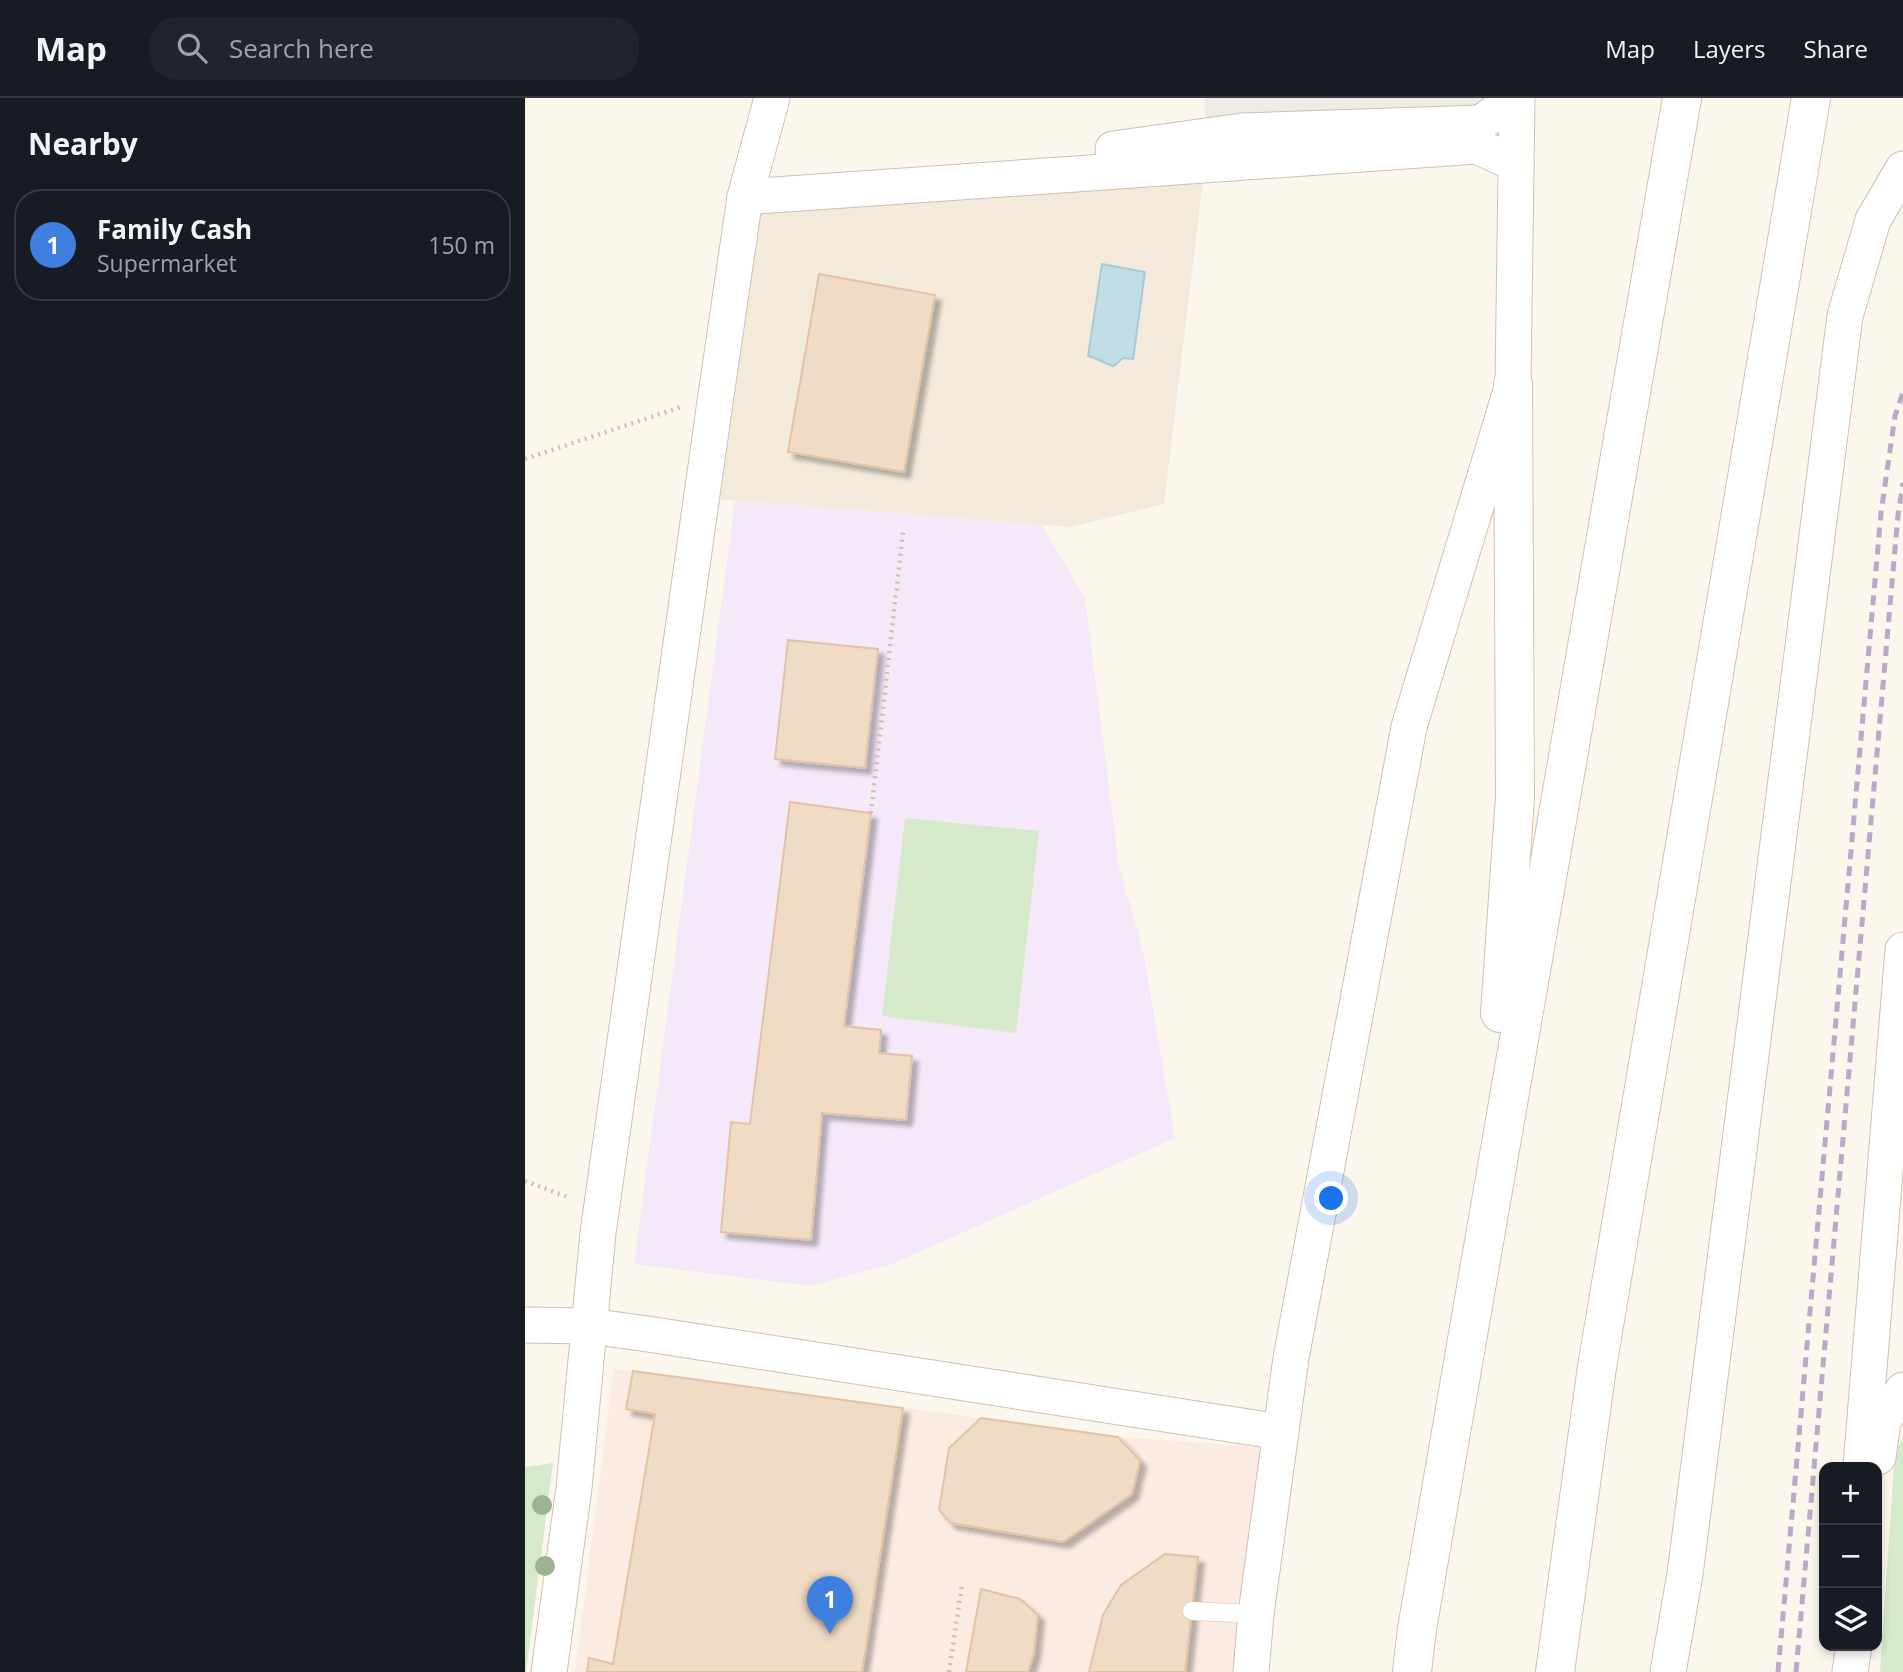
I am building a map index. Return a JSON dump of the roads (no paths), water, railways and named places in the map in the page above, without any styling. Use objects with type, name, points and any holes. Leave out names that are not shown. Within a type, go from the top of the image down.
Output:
[{"type":"main road","points":[[1412,1672],[1486,1218],[1682,98]]},
{"type":"main road","points":[[1555,1672],[1597,1367],[1811,98]]},
{"type":"main road","points":[[1486,1218],[1515,797],[1513,384]]},
{"type":"street","points":[[549,1672],[573,1488],[601,1210],[716,395],[745,197],[772,98]]},
{"type":"street","points":[[970,181],[1047,158],[1242,131],[1481,122],[1504,106],[1508,98]]},
{"type":"street","points":[[1251,1672],[1256,1614],[1291,1358],[1409,727],[1513,384],[1517,98]]},
{"type":"street","points":[[745,197],[1477,146],[1516,164]]},
{"type":"street","points":[[1668,1672],[1685,1574],[1845,316],[1874,220],[1903,169]]},
{"type":"street","points":[[1861,1462],[1903,950]]},
{"type":"street","points":[[525,1325],[589,1326],[1281,1432]]},
{"type":"street","points":[[1878,1462],[1883,1421],[1903,1390]]},
{"type":"street","points":[[1844,1672],[1846,1651]]},
{"type":"street","points":[[1850,1672],[1853,1651]]},
{"type":"lane","points":[[1192,1611],[1256,1614]]},
{"type":"water","points":[[1102,264],[1145,272],[1133,359],[1123,358],[1114,366],[1088,356]]},
{"type":"railway","points":[[1778,1672],[1881,513],[1895,416],[1903,392]]},
{"type":"railway","points":[[1796,1672],[1898,515],[1903,483]]},
{"type":"place","name":"Family Cash","points":[[830,1634]]}]
